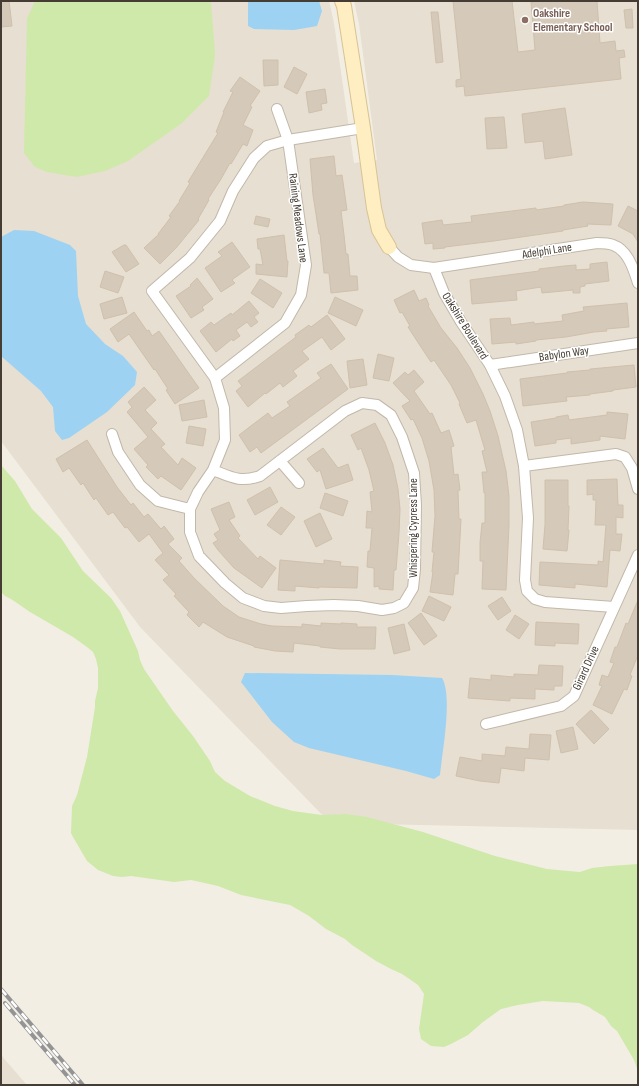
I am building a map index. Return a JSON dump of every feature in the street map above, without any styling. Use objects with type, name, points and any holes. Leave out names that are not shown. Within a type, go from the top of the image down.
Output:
[{"type":"street","points":[[342,1],[363,128],[374,208],[379,230],[389,247],[398,257],[410,265],[434,268]]},
{"type":"street","name":"Raining Meadows Lane","points":[[215,378],[285,323],[301,295],[306,265],[288,140],[277,109]]},
{"type":"street","name":"Whispering Cypress Lane","points":[[213,470],[236,479],[250,480],[260,476],[345,411],[362,403],[377,405],[391,414],[402,437],[414,473],[416,505],[413,588],[404,603],[394,608],[382,610],[358,606],[334,605],[281,608],[264,606],[243,598],[225,583],[199,556],[190,532],[190,509],[198,492],[213,470],[225,440],[224,408],[215,378],[152,291],[190,258],[220,221],[233,191],[254,158],[267,146],[288,140],[363,128]]},
{"type":"street","name":"Adelphi Lane","points":[[434,268],[597,243],[613,245],[623,251],[632,266],[638,283]]},
{"type":"street","name":"Oakshire Boulevard","points":[[434,268],[444,292],[454,310],[490,365],[506,396],[516,430],[524,466],[528,518],[525,580],[527,591],[535,599],[545,602],[614,607]]},
{"type":"street","name":"Babylon Way","points":[[490,365],[638,343]]},
{"type":"street","points":[[112,434],[118,452],[140,485],[158,501],[190,509]]},
{"type":"street","points":[[524,466],[616,454],[625,457],[632,468],[638,489]]},
{"type":"street","points":[[280,461],[299,483]]},
{"type":"street","name":"Girard Drive","points":[[486,724],[561,706],[574,696],[638,554]]},
{"type":"shaded area","points":[[1,1],[329,1],[334,23],[354,163],[377,160],[359,24],[354,1],[638,1],[638,830],[330,823],[140,627],[1,441]]},
{"type":"shaded area","points":[[1,1055],[27,1085],[1,1085]]},
{"type":"green space","points":[[35,1],[211,1],[215,55],[209,96],[182,123],[128,161],[105,171],[77,177],[47,172],[35,167],[24,153],[27,19]]},
{"type":"green space","points":[[1,465],[15,481],[32,509],[61,538],[83,571],[111,598],[120,611],[138,651],[144,669],[173,711],[193,736],[210,761],[215,772],[225,781],[250,796],[275,806],[293,811],[322,815],[346,814],[367,817],[423,832],[495,856],[547,869],[580,872],[592,868],[638,864],[638,1071],[634,1060],[617,1031],[611,1026],[605,1017],[589,1007],[579,1003],[543,1001],[501,1009],[468,1035],[451,1044],[444,1047],[431,1046],[421,1039],[419,1029],[424,994],[418,985],[402,974],[376,961],[345,939],[326,929],[309,916],[290,905],[241,895],[218,886],[191,880],[174,882],[131,876],[113,876],[98,870],[87,861],[71,833],[72,806],[77,795],[87,757],[98,688],[98,668],[93,652],[87,647],[30,612],[1,592]]},
{"type":"water","points":[[248,1],[319,1],[322,11],[317,26],[294,30],[254,29],[248,26]]},
{"type":"water","points":[[14,230],[34,231],[70,245],[76,251],[78,296],[86,324],[105,344],[123,356],[137,372],[135,385],[107,412],[69,438],[62,440],[55,431],[53,407],[41,391],[1,356],[1,237]]},
{"type":"water","points":[[245,673],[392,675],[442,678],[447,698],[447,711],[440,775],[434,779],[309,748],[294,742],[272,722],[241,682]]},
{"type":"building","points":[[1,1],[9,1],[12,26],[1,27]]},
{"type":"building","points":[[453,1],[512,1],[518,52],[535,50],[531,2],[597,1],[600,43],[615,41],[616,51],[624,50],[625,57],[619,58],[621,79],[465,96],[464,86],[456,87],[456,80],[461,79]]},
{"type":"building","points":[[632,9],[633,28],[626,28],[624,10]]},
{"type":"building","points":[[431,12],[438,12],[443,62],[436,63]]},
{"type":"building","points":[[263,60],[278,60],[278,85],[264,86]]},
{"type":"building","points":[[294,67],[307,74],[297,94],[284,87]]},
{"type":"building","points":[[240,77],[260,91],[250,106],[252,107],[243,125],[253,130],[247,146],[243,144],[231,164],[230,163],[208,199],[209,200],[198,219],[199,220],[176,248],[160,264],[144,248],[159,234],[171,217],[169,216],[180,201],[190,183],[188,182],[218,133],[216,132],[223,112],[233,92],[230,91]]},
{"type":"building","points":[[325,89],[327,103],[321,104],[322,110],[309,113],[306,92]]},
{"type":"building","points":[[565,108],[572,155],[545,159],[543,141],[525,143],[522,114]]},
{"type":"building","points":[[504,117],[507,148],[487,149],[485,118]]},
{"type":"building","points":[[334,156],[336,176],[342,175],[347,210],[341,211],[346,254],[348,254],[350,276],[357,276],[358,290],[331,293],[329,273],[324,273],[320,234],[313,195],[310,159]]},
{"type":"building","points":[[583,202],[613,204],[611,225],[587,224],[588,226],[563,231],[445,248],[433,249],[433,243],[425,244],[422,223],[442,220],[443,225],[472,222],[471,216],[536,208],[536,210]]},
{"type":"building","points":[[628,206],[638,211],[638,242],[633,234],[618,226]]},
{"type":"building","points":[[256,216],[270,219],[268,227],[254,224]]},
{"type":"building","points":[[284,235],[288,261],[287,277],[256,274],[256,264],[263,265],[260,249],[258,249],[257,239]]},
{"type":"building","points":[[232,242],[250,267],[232,280],[235,283],[221,292],[205,268],[222,256],[218,252]]},
{"type":"building","points":[[126,245],[139,264],[126,272],[112,252]]},
{"type":"building","points":[[607,262],[609,281],[585,284],[585,286],[580,287],[580,293],[573,293],[573,290],[542,293],[541,287],[516,291],[517,300],[472,304],[470,280],[539,271],[539,269],[564,266],[576,265],[576,270],[590,269],[590,264]]},
{"type":"building","points":[[105,271],[124,277],[118,293],[100,287]]},
{"type":"building","points":[[197,278],[213,299],[202,307],[204,310],[191,318],[176,296],[191,286],[190,285]]},
{"type":"building","points":[[260,279],[282,293],[273,308],[251,293]]},
{"type":"building","points":[[414,290],[419,301],[426,298],[429,305],[428,306],[441,328],[457,348],[470,368],[490,411],[498,436],[506,471],[509,496],[506,590],[482,589],[483,561],[480,561],[480,543],[482,523],[485,523],[485,493],[482,472],[487,472],[482,451],[485,450],[476,420],[467,423],[459,404],[460,403],[451,385],[434,360],[431,362],[408,327],[410,326],[402,312],[400,313],[394,300]]},
{"type":"building","points":[[122,297],[127,313],[104,319],[100,304]]},
{"type":"building","points":[[335,297],[363,310],[356,326],[328,313]]},
{"type":"building","points":[[249,301],[259,313],[254,317],[258,322],[251,327],[247,322],[236,330],[240,336],[233,341],[232,339],[216,352],[200,331],[211,322],[214,325],[231,313],[232,315]]},
{"type":"building","points":[[627,303],[629,327],[606,329],[607,331],[516,344],[516,342],[492,344],[490,319],[510,318],[511,325],[534,322],[534,324],[563,321],[562,315],[584,311],[583,307]]},
{"type":"building","points":[[134,312],[152,336],[159,331],[199,388],[175,404],[166,390],[168,389],[155,369],[154,370],[129,334],[118,342],[110,329]]},
{"type":"building","points":[[327,315],[345,339],[331,350],[322,337],[302,351],[309,359],[293,371],[297,376],[283,387],[280,383],[248,407],[236,391],[242,386],[238,381],[296,337],[295,335],[309,325],[311,327]]},
{"type":"building","points":[[378,354],[394,358],[389,381],[373,378]]},
{"type":"building","points":[[363,359],[367,385],[350,388],[347,361]]},
{"type":"building","points":[[331,364],[348,389],[261,453],[257,447],[250,452],[239,435],[268,413],[272,418],[290,406],[287,402],[321,378],[317,373]]},
{"type":"building","points":[[634,365],[636,387],[590,395],[566,397],[567,401],[523,406],[520,379],[590,369]]},
{"type":"building","points":[[414,370],[424,382],[414,391],[430,414],[432,413],[441,433],[449,430],[454,446],[451,447],[454,475],[458,474],[460,490],[458,491],[459,519],[461,519],[458,574],[455,574],[453,595],[430,592],[433,572],[434,552],[432,552],[435,516],[434,490],[429,461],[422,438],[413,419],[411,420],[402,406],[410,401],[393,383],[405,372],[408,375]]},
{"type":"building","points":[[144,387],[156,400],[145,410],[157,423],[151,429],[165,444],[161,447],[178,465],[182,458],[196,468],[181,490],[161,476],[158,479],[146,467],[148,465],[134,449],[148,437],[127,412],[132,407],[128,402]]},
{"type":"building","points":[[204,400],[207,417],[182,421],[179,405]]},
{"type":"building","points":[[607,412],[628,414],[625,439],[600,436],[600,440],[571,444],[571,438],[556,440],[556,443],[535,446],[531,422],[568,415],[569,420],[607,415]]},
{"type":"building","points":[[375,423],[385,443],[393,465],[398,489],[400,509],[399,533],[393,590],[379,589],[379,586],[374,587],[374,568],[367,567],[372,528],[366,528],[367,511],[372,512],[370,492],[374,491],[369,470],[361,448],[358,450],[351,435]]},
{"type":"building","points":[[189,426],[206,429],[203,446],[186,443]]},
{"type":"building","points":[[87,440],[117,487],[131,505],[133,503],[144,517],[148,514],[161,529],[164,526],[174,539],[168,544],[182,558],[179,561],[223,606],[239,617],[272,626],[302,627],[302,624],[321,626],[321,623],[341,623],[357,624],[357,627],[376,627],[375,649],[340,649],[294,643],[293,652],[275,651],[254,647],[227,637],[203,622],[199,627],[187,615],[189,612],[174,596],[176,594],[163,580],[169,575],[155,560],[163,553],[149,534],[139,542],[127,527],[125,528],[113,512],[108,515],[96,498],[94,500],[83,483],[81,485],[69,468],[63,472],[56,459]]},
{"type":"building","points":[[323,448],[338,468],[348,464],[353,480],[326,489],[320,470],[317,472],[307,459]]},
{"type":"building","points":[[617,479],[618,505],[623,505],[623,518],[616,517],[616,534],[622,534],[620,551],[610,550],[607,587],[575,584],[575,588],[539,585],[540,562],[598,565],[598,561],[603,562],[606,525],[595,525],[596,500],[593,500],[593,494],[587,495],[587,480]]},
{"type":"building","points":[[545,480],[568,480],[569,530],[567,551],[543,549],[545,525]]},
{"type":"building","points":[[270,487],[278,502],[255,515],[247,500]]},
{"type":"building","points":[[325,493],[348,501],[343,516],[320,508]]},
{"type":"building","points":[[229,502],[235,517],[229,520],[240,536],[238,538],[258,559],[260,556],[276,568],[262,588],[234,568],[213,543],[218,540],[214,534],[220,530],[211,509]]},
{"type":"building","points":[[281,507],[295,517],[281,535],[267,525]]},
{"type":"building","points":[[320,513],[332,539],[316,547],[304,521]]},
{"type":"building","points":[[280,560],[324,564],[324,560],[341,562],[340,566],[358,567],[357,588],[319,588],[295,586],[295,591],[278,590]]},
{"type":"building","points":[[429,596],[451,607],[444,621],[422,611]]},
{"type":"building","points":[[502,597],[511,611],[498,620],[488,606]]},
{"type":"building","points":[[638,600],[638,655],[630,675],[632,676],[627,690],[624,689],[612,714],[593,705],[602,686],[599,685],[602,675],[608,677],[614,663],[610,662],[615,647],[617,647],[626,623],[628,624]]},
{"type":"building","points":[[421,613],[437,636],[424,645],[408,623]]},
{"type":"building","points":[[515,615],[529,624],[519,639],[506,630]]},
{"type":"building","points":[[536,622],[579,624],[578,644],[555,643],[555,646],[535,645]]},
{"type":"building","points":[[404,624],[410,650],[394,654],[388,628]]},
{"type":"building","points":[[539,665],[563,666],[562,686],[554,686],[554,690],[535,689],[535,699],[510,698],[510,701],[468,698],[470,678],[491,680],[491,675],[514,677],[514,674],[538,675]]},
{"type":"building","points":[[591,710],[609,729],[594,744],[576,724]]},
{"type":"building","points":[[573,727],[578,749],[561,753],[556,731]]},
{"type":"building","points":[[530,734],[551,735],[549,760],[525,758],[524,771],[501,768],[499,783],[456,776],[460,757],[482,761],[482,754],[505,756],[506,747],[529,749]]},
{"type":"railway","points":[[1,989],[83,1085]]},
{"type":"railway","points":[[5,1003],[75,1085]]},
{"type":"place","name":"Oakshire Elementary School","points":[[525,20]]}]
